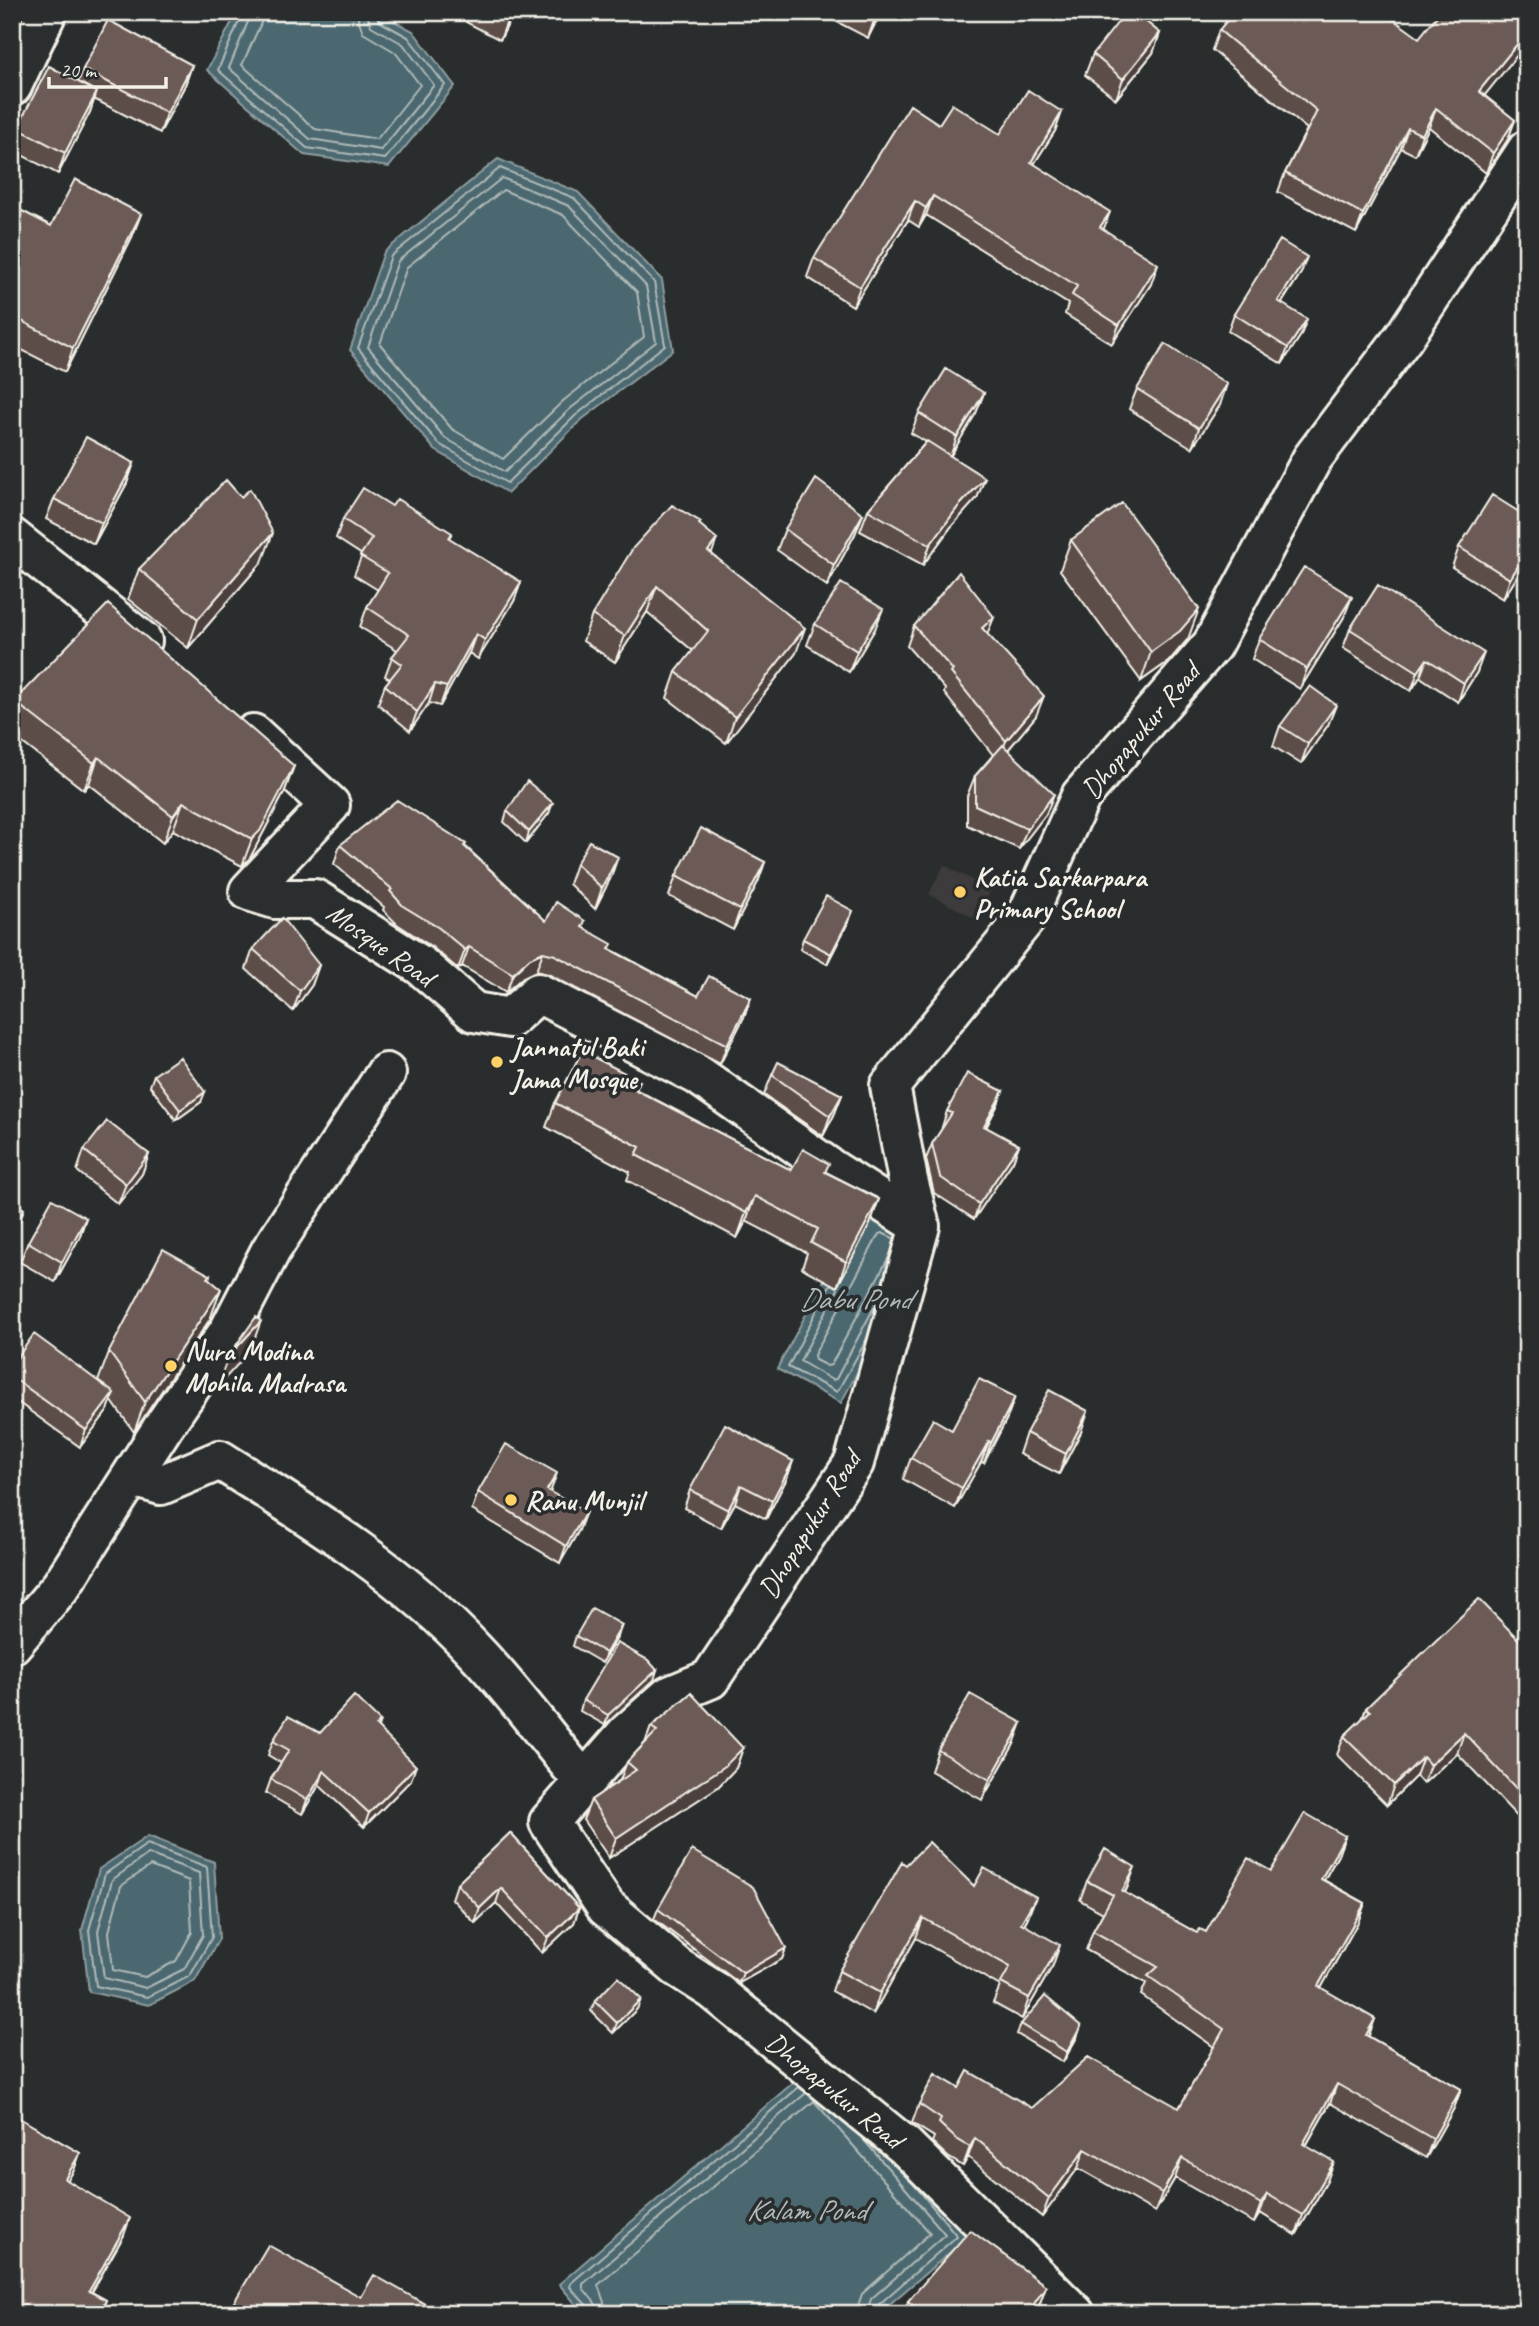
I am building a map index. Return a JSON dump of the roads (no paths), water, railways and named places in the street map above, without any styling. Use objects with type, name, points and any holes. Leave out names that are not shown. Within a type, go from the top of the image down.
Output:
[{"type":"street","points":[[12,86],[47,12]]},
{"type":"street","name":"Dhopapukur Road","points":[[1075,2314],[905,2146],[713,1990],[677,1967],[606,1907],[549,1822],[627,1733],[668,1696],[710,1679],[854,1463],[920,1226],[890,1086],[1026,918],[1081,796],[1212,645],[1312,459],[1404,337],[1527,150]]},
{"type":"street","points":[[12,538],[45,561],[171,665]]},
{"type":"street","name":"Mosque Road","points":[[224,708],[330,805],[249,891],[275,899],[315,899],[420,965],[474,1012],[510,1018],[538,993],[698,1075],[831,1170],[920,1226]]},
{"type":"street","points":[[12,1644],[61,1586],[163,1427],[229,1331],[271,1250],[386,1073]]},
{"type":"street","points":[[133,1476],[161,1485],[220,1460],[328,1528],[393,1578],[474,1650],[584,1782]]},
{"type":"water","points":[[237,12],[377,12],[413,31],[455,86],[389,167],[304,155],[207,70]]},
{"type":"water","points":[[498,159],[578,192],[662,280],[673,350],[580,421],[508,493],[435,450],[350,350],[384,252]]},
{"type":"water","name":"Dabu Pond","points":[[869,1196],[933,1230],[841,1403],[777,1369]]},
{"type":"water","points":[[148,1836],[214,1862],[219,1939],[195,1981],[149,2005],[89,1992],[82,1930],[99,1869]]},
{"type":"water","name":"Kalam Pond","points":[[817,2062],[968,2237],[878,2314],[584,2314],[559,2284]]},
{"type":"place","name":"Katia Sarkarpara Primary School","points":[[960,892]]},
{"type":"place","name":"Jannatul Baki Jama Mosque","points":[[497,1062]]},
{"type":"place","name":"Nura Modina Mohila Madrasa","points":[[171,1366]]},
{"type":"place","name":"Ranu Munjil","points":[[511,1500]]}]
